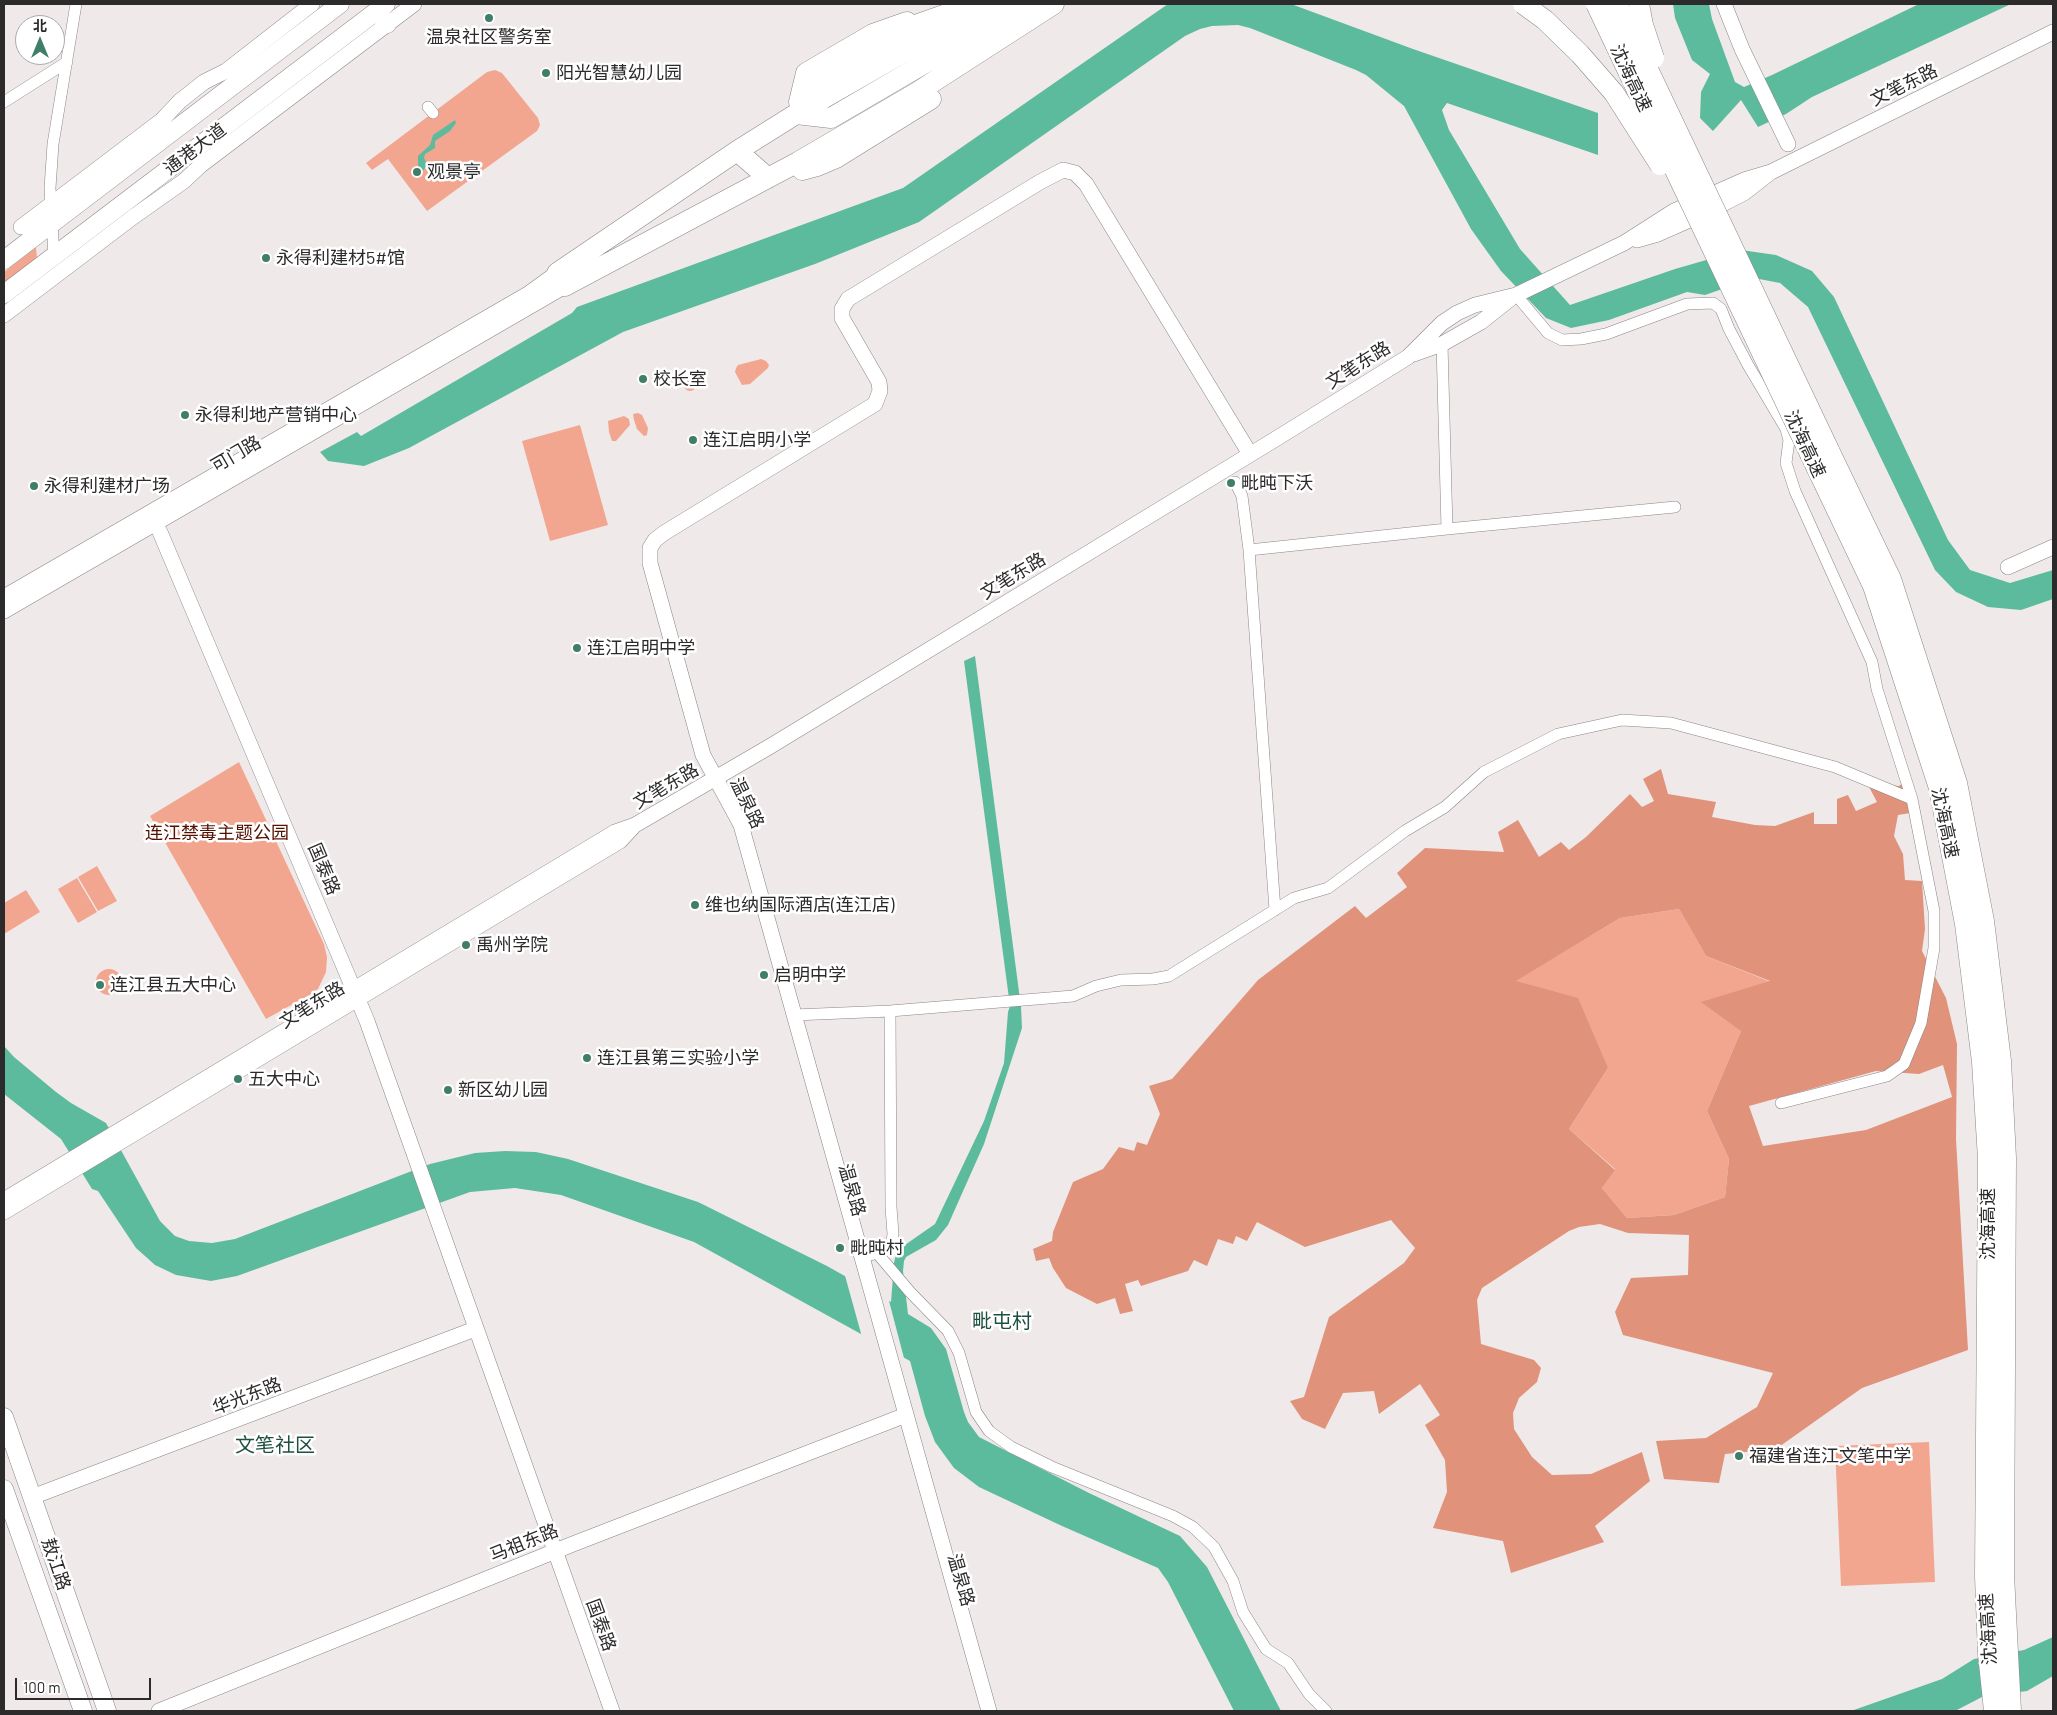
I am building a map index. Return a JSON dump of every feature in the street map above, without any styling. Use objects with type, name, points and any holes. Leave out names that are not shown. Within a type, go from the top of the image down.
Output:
[{"type":"highway","points":[[796,114],[806,73],[874,34],[963,4]]},
{"type":"highway","points":[[796,114],[810,79],[890,34],[975,4]]},
{"type":"highway","points":[[796,114],[815,86],[894,40],[987,4]]},
{"type":"highway","points":[[796,114],[819,93],[898,47],[998,4]]},
{"type":"highway","points":[[561,280],[737,151],[796,114],[904,52],[1005,4]]},
{"type":"highway","points":[[796,114],[825,106],[906,59],[1014,4]]},
{"type":"highway","points":[[796,114],[828,112],[1020,4]]},
{"type":"highway","points":[[796,114],[832,118],[1026,4]]},
{"type":"highway","points":[[768,178],[792,152],[1049,4]]},
{"type":"highway","points":[[561,280],[768,178],[916,93],[1054,4]]},
{"type":"highway","points":[[768,178],[806,165],[910,105],[1061,4]]},
{"type":"highway","points":[[768,178],[817,166],[866,141],[959,80],[1065,4]]},
{"type":"highway","points":[[1523,4],[1545,20],[1580,54],[1614,93],[1707,238]]},
{"type":"highway","name":"沈海高速","points":[[1596,4],[1707,238],[1820,452]]},
{"type":"highway","name":"沈海高速","points":[[1617,4],[1720,220],[1820,452],[1873,586],[1939,788],[1965,924],[1982,1062],[1988,1159],[1985,1566],[1997,1652],[2011,1711]]},
{"type":"highway","points":[[1639,4],[1644,26],[1668,99],[1720,220]]},
{"type":"highway","points":[[737,151],[768,178]]},
{"type":"highway","name":"沈海高速","points":[[1994,1711],[1997,1652]]},
{"type":"main road","points":[[21,227],[162,120],[180,101],[204,82],[226,70],[312,4]]},
{"type":"main road","name":"通港大道","points":[[6,257],[340,4]]},
{"type":"main road","points":[[383,13],[414,4]]},
{"type":"main road","points":[[1724,4],[1735,34],[1788,144]]},
{"type":"main road","name":"通港大道","points":[[4,294],[59,263],[383,13]]},
{"type":"main road","name":"文笔东路","points":[[4,1212],[75,1163],[116,1138],[356,994],[620,841],[636,825],[1408,357],[1442,344],[1481,322],[1516,295],[1624,243],[1658,234],[1701,215],[1744,193],[1771,172],[2053,32]]},
{"type":"main road","points":[[715,778],[704,755],[650,563],[649,553],[652,544],[664,533],[875,404],[880,391],[879,382],[843,322],[841,313],[845,302],[854,294],[1054,173],[1068,170],[1082,179],[1250,454]]},
{"type":"main road","points":[[4,315],[59,263]]},
{"type":"main road","name":"可门路","points":[[4,597],[528,294],[561,280]]},
{"type":"main road","name":"可门路","points":[[4,611],[561,280]]},
{"type":"main road","name":"文笔东路","points":[[1408,357],[1442,323],[1458,313],[1475,305],[1516,295]]},
{"type":"main road","name":"国泰路","points":[[160,532],[356,994],[612,1711]]},
{"type":"main road","points":[[2008,567],[2053,547]]},
{"type":"main road","name":"温泉路","points":[[715,778],[739,819],[862,1257],[863,1277]]},
{"type":"main road","name":"温泉路","points":[[715,778],[730,823],[863,1277],[901,1416],[989,1711]]},
{"type":"main road","name":"文笔东路","points":[[4,1200],[75,1163]]},
{"type":"main road","name":"华光东路","points":[[32,1497],[475,1329]]},
{"type":"main road","name":"温泉路","points":[[901,1416],[978,1711]]},
{"type":"main road","name":"马祖东路","points":[[158,1711],[554,1552],[901,1416]]},
{"type":"main road","name":"敖江路","points":[[4,1417],[107,1711]]},
{"type":"main road","name":"敖江路","points":[[4,1489],[7,1510],[83,1711]]},
{"type":"street","points":[[59,263],[52,223],[50,188],[53,144],[76,4]]},
{"type":"street","points":[[4,102],[67,62]]},
{"type":"street","points":[[1516,295],[1548,332],[1562,340],[1581,339],[1606,334],[1687,304],[1713,303],[1721,309],[1740,351],[1786,429],[1789,440],[1786,463],[1795,491],[1872,662],[1877,689],[1912,799],[1934,911],[1934,948],[1921,1023],[1904,1064],[1888,1076],[1781,1103]]},
{"type":"street","points":[[1442,344],[1447,529]]},
{"type":"street","points":[[1235,482],[1242,496],[1249,550],[1275,910]]},
{"type":"street","points":[[1249,550],[1674,507]]},
{"type":"street","points":[[794,1015],[890,1011],[1073,996],[1096,986],[1121,980],[1153,979],[1169,976],[1294,898],[1328,888],[1405,831],[1445,808],[1484,772],[1558,734],[1622,720],[1671,722],[1835,767],[1912,799]]},
{"type":"street","points":[[862,1257],[877,1253],[892,1242],[893,1234],[891,1207],[890,1011]]},
{"type":"street","points":[[877,1253],[910,1292],[948,1331],[955,1343],[976,1412],[989,1431],[1011,1447],[1052,1467],[1173,1516],[1192,1527],[1214,1547],[1233,1581],[1243,1612],[1266,1649],[1288,1663],[1309,1694],[1326,1711]]},
{"type":"green space","points":[[495,70],[502,73],[538,118],[540,125],[537,131],[427,211],[388,159],[372,170],[366,163],[487,72]]},
{"type":"green space","points":[[36,247],[37,259],[4,285],[4,272]]},
{"type":"green space","points":[[761,359],[766,361],[769,365],[768,368],[750,384],[742,385],[735,372],[738,365]]},
{"type":"green space","points":[[688,379],[692,379],[696,385],[692,391],[688,391],[684,387],[684,383]]},
{"type":"green space","points":[[638,413],[642,415],[648,428],[647,435],[644,436],[637,429],[634,420],[633,414]]},
{"type":"green space","points":[[624,416],[629,419],[630,425],[616,441],[612,441],[608,421]]},
{"type":"green space","points":[[580,425],[608,525],[550,541],[522,441]]},
{"type":"green space","name":"连江禁毒主题公园","points":[[239,762],[324,944],[327,957],[326,972],[318,989],[266,1019],[150,816]]},
{"type":"green space","points":[[97,866],[117,901],[98,911],[78,877]]},
{"type":"green space","points":[[77,878],[97,912],[78,923],[58,889]]},
{"type":"green space","points":[[26,890],[40,912],[4,934],[4,903]]},
{"type":"green space","points":[[1679,909],[1706,956],[1771,982],[1741,1031],[1707,1111],[1729,1159],[1725,1197],[1674,1215],[1627,1218],[1602,1188],[1615,1169],[1569,1129],[1608,1068],[1515,981],[1620,918]]},
{"type":"green space","points":[[109,969],[118,973],[122,982],[118,991],[109,995],[100,991],[96,982],[100,973]]},
{"type":"green space","points":[[1929,1442],[1935,1582],[1841,1586],[1835,1446]]},
{"type":"shaded area","points":[[1168,4],[1291,4],[1413,49],[1598,113],[1598,155],[1447,103],[1442,110],[1449,130],[1520,249],[1570,305],[1675,269],[1741,250],[1776,255],[1812,271],[1834,297],[1948,540],[1970,570],[2010,583],[2053,570],[2053,599],[2021,610],[1988,607],[1956,592],[1935,570],[1808,307],[1780,283],[1754,278],[1705,295],[1687,292],[1609,320],[1571,328],[1546,318],[1501,271],[1471,229],[1404,106],[1366,75],[1356,70],[1238,25],[1212,26],[1185,36],[919,222],[815,264],[623,332],[409,448],[364,466],[328,461],[320,452],[357,432],[361,436],[572,313],[577,307],[903,188]]},
{"type":"shaded area","points":[[1673,4],[1709,4],[1712,19],[1735,82],[1744,87],[1919,4],[2011,4],[1812,97],[1786,114],[1758,127],[1741,100],[1713,131],[1700,118],[1701,92],[1710,74],[1692,60],[1675,18]]},
{"type":"shaded area","points":[[455,120],[456,123],[450,131],[435,141],[435,148],[425,154],[426,162],[432,163],[431,168],[425,168],[422,172],[418,166],[418,156],[430,145],[433,135]]},
{"type":"shaded area","points":[[975,656],[1021,1007],[1022,1028],[984,1144],[948,1225],[936,1240],[906,1257],[904,1261],[903,1271],[908,1314],[931,1328],[946,1349],[964,1412],[968,1422],[979,1437],[1089,1493],[1180,1536],[1207,1567],[1281,1711],[1234,1711],[1168,1582],[1158,1568],[979,1487],[954,1468],[935,1442],[925,1416],[910,1361],[694,1242],[561,1195],[515,1188],[470,1192],[237,1276],[211,1281],[176,1275],[155,1265],[136,1248],[98,1191],[92,1189],[61,1139],[4,1094],[4,1046],[14,1057],[56,1092],[106,1123],[160,1221],[175,1236],[189,1241],[212,1243],[235,1239],[430,1164],[475,1153],[505,1151],[536,1152],[568,1159],[698,1202],[827,1266],[891,1302],[896,1254],[902,1247],[935,1224],[984,1121],[1004,1063],[1010,1006],[964,661]]},
{"type":"shaded area","points":[[1661,769],[1668,794],[1716,802],[1712,817],[1755,825],[1775,826],[1814,812],[1814,824],[1837,824],[1837,799],[1848,795],[1856,811],[1877,802],[1867,783],[1899,786],[1904,782],[1910,813],[1898,815],[1894,836],[1903,854],[1905,880],[1922,881],[1925,929],[1922,951],[1946,998],[1957,1044],[1956,1139],[1968,1350],[1862,1388],[1776,1449],[1725,1454],[1719,1483],[1664,1479],[1656,1441],[1706,1438],[1757,1407],[1773,1373],[1623,1335],[1615,1312],[1631,1278],[1688,1275],[1689,1235],[1628,1233],[1600,1224],[1579,1227],[1569,1231],[1482,1288],[1477,1300],[1481,1344],[1534,1360],[1541,1368],[1537,1382],[1519,1398],[1513,1413],[1514,1429],[1532,1457],[1552,1475],[1591,1474],[1642,1452],[1650,1481],[1595,1526],[1604,1542],[1511,1573],[1503,1541],[1433,1528],[1447,1492],[1445,1460],[1425,1425],[1440,1415],[1420,1384],[1379,1414],[1374,1391],[1343,1393],[1325,1429],[1302,1419],[1290,1401],[1304,1397],[1329,1317],[1404,1263],[1415,1248],[1391,1220],[1305,1247],[1257,1222],[1247,1241],[1236,1236],[1233,1244],[1218,1239],[1207,1266],[1194,1260],[1188,1271],[1141,1286],[1138,1280],[1125,1284],[1133,1311],[1120,1314],[1115,1298],[1097,1304],[1066,1288],[1049,1258],[1036,1261],[1033,1249],[1052,1241],[1053,1232],[1073,1182],[1103,1169],[1119,1147],[1134,1151],[1137,1142],[1147,1145],[1160,1114],[1149,1086],[1172,1079],[1258,980],[1355,906],[1366,918],[1407,887],[1397,873],[1425,848],[1504,852],[1498,832],[1518,820],[1539,857],[1561,842],[1569,850],[1586,837],[1630,794],[1642,807],[1654,801],[1643,779]],"holes":[[[1679,909],[1706,956],[1770,981],[1701,1002],[1741,1031],[1707,1111],[1729,1159],[1725,1197],[1674,1215],[1627,1218],[1602,1188],[1615,1170],[1569,1129],[1608,1068],[1578,998],[1516,981],[1620,918]],[[1943,1065],[1952,1097],[1866,1130],[1763,1146],[1749,1106],[1876,1071],[1919,1074]]]},
{"type":"shaded area","points":[[2053,1637],[2053,1676],[2027,1691],[1982,1697],[1955,1711],[1851,1711],[1942,1679],[1974,1659],[2024,1650]]},
{"type":"pier","points":[[844,1272],[888,1297],[905,1362],[862,1337]]},
{"type":"place","name":"温泉社区警务室","points":[[489,18]]},
{"type":"place","name":"阳光智慧幼儿园","points":[[546,73]]},
{"type":"place","name":"观景亭","points":[[417,172]]},
{"type":"place","name":"永得利建材5#馆","points":[[266,258]]},
{"type":"place","name":"校长室","points":[[643,379]]},
{"type":"place","name":"永得利地产营销中心","points":[[185,415]]},
{"type":"place","name":"连江启明小学","points":[[693,440]]},
{"type":"place","name":"毗旽下沃","points":[[1231,483]]},
{"type":"place","name":"永得利建材广场","points":[[34,486]]},
{"type":"place","name":"连江启明中学","points":[[577,648]]},
{"type":"place","name":"维也纳国际酒店(连江店)","points":[[695,905]]},
{"type":"place","name":"禹州学院","points":[[466,945]]},
{"type":"place","name":"启明中学","points":[[764,975]]},
{"type":"place","name":"连江县五大中心","points":[[100,985]]},
{"type":"place","name":"连江县第三实验小学","points":[[587,1058]]},
{"type":"place","name":"五大中心","points":[[238,1079]]},
{"type":"place","name":"新区幼儿园","points":[[448,1090]]},
{"type":"place","name":"毗旽村","points":[[840,1248]]},
{"type":"place","name":"福建省连江文笔中学","points":[[1739,1456]]},
{"type":"district","name":"毗屯村","points":[[1002,1321]]},
{"type":"district","name":"文笔社区","points":[[275,1445]]}]
